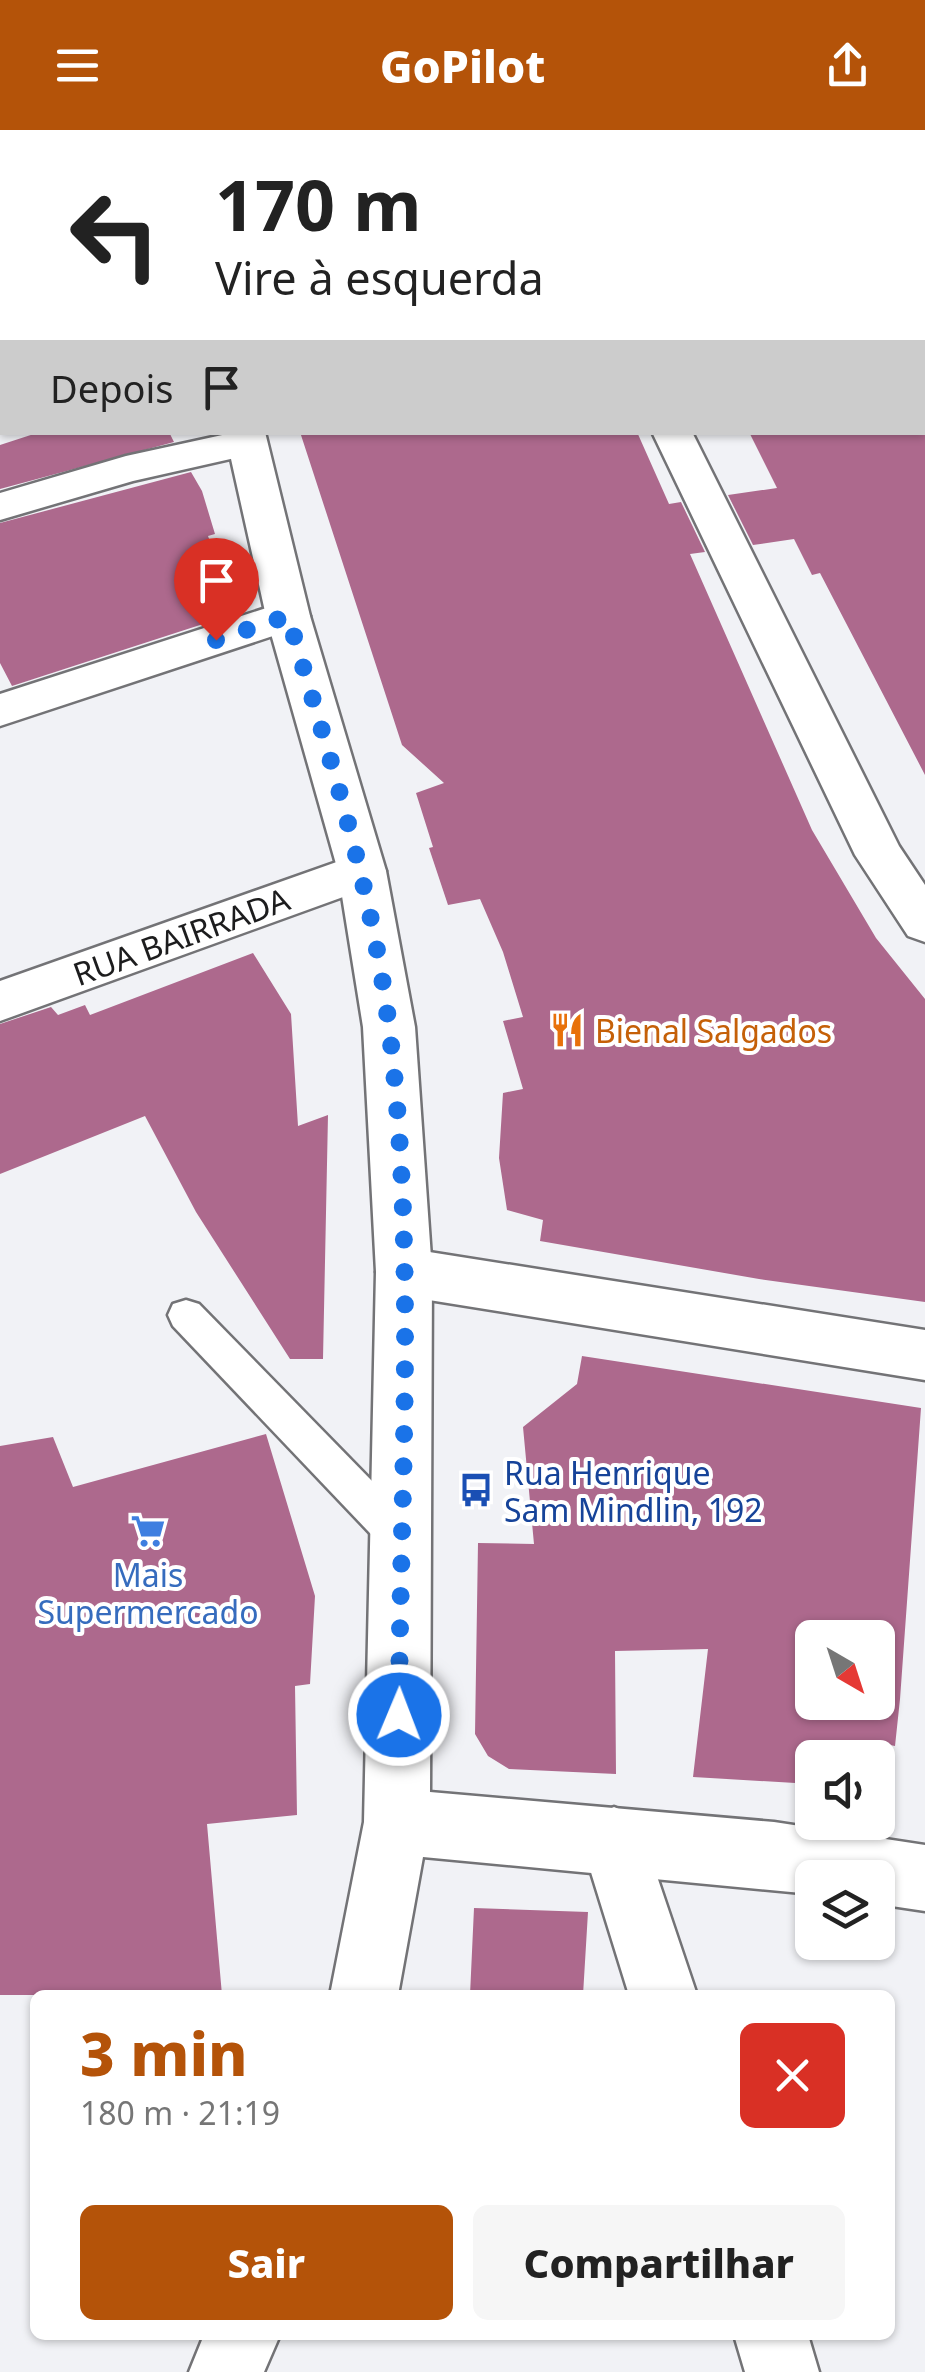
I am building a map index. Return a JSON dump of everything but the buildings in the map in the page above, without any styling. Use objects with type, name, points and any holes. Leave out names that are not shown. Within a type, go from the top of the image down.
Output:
[{"type":"street","points":[[673,435],[878,855],[925,923]]},
{"type":"street","points":[[0,507],[246,438],[288,616],[362,871],[389,1027],[404,1272],[397,1822],[365,1990]]},
{"type":"street","points":[[0,710],[288,616]]},
{"type":"street","name":"RUA BAIRRADA","points":[[0,1001],[362,871]]},
{"type":"street","points":[[404,1272],[925,1355]]},
{"type":"street","points":[[397,1822],[774,1855],[925,1878]]},
{"type":"street","points":[[614,1840],[661,1990]]},
{"type":"street","points":[[226,2372],[241,2340]]},
{"type":"street","points":[[772,2340],[782,2372]]},
{"type":"lane","points":[[186,1315],[401,1538]]},
{"type":"place","name":"Bienal Salgados","points":[[567,1030]]},
{"type":"place","name":"Rua Henrique Sam Mindlin, 192","points":[[476,1490]]},
{"type":"place","name":"Mais Supermercado","points":[[148,1531]]},
{"type":"route","points":[[216,640],[288,616],[362,871],[389,1027],[404,1272],[399,1715]]}]
